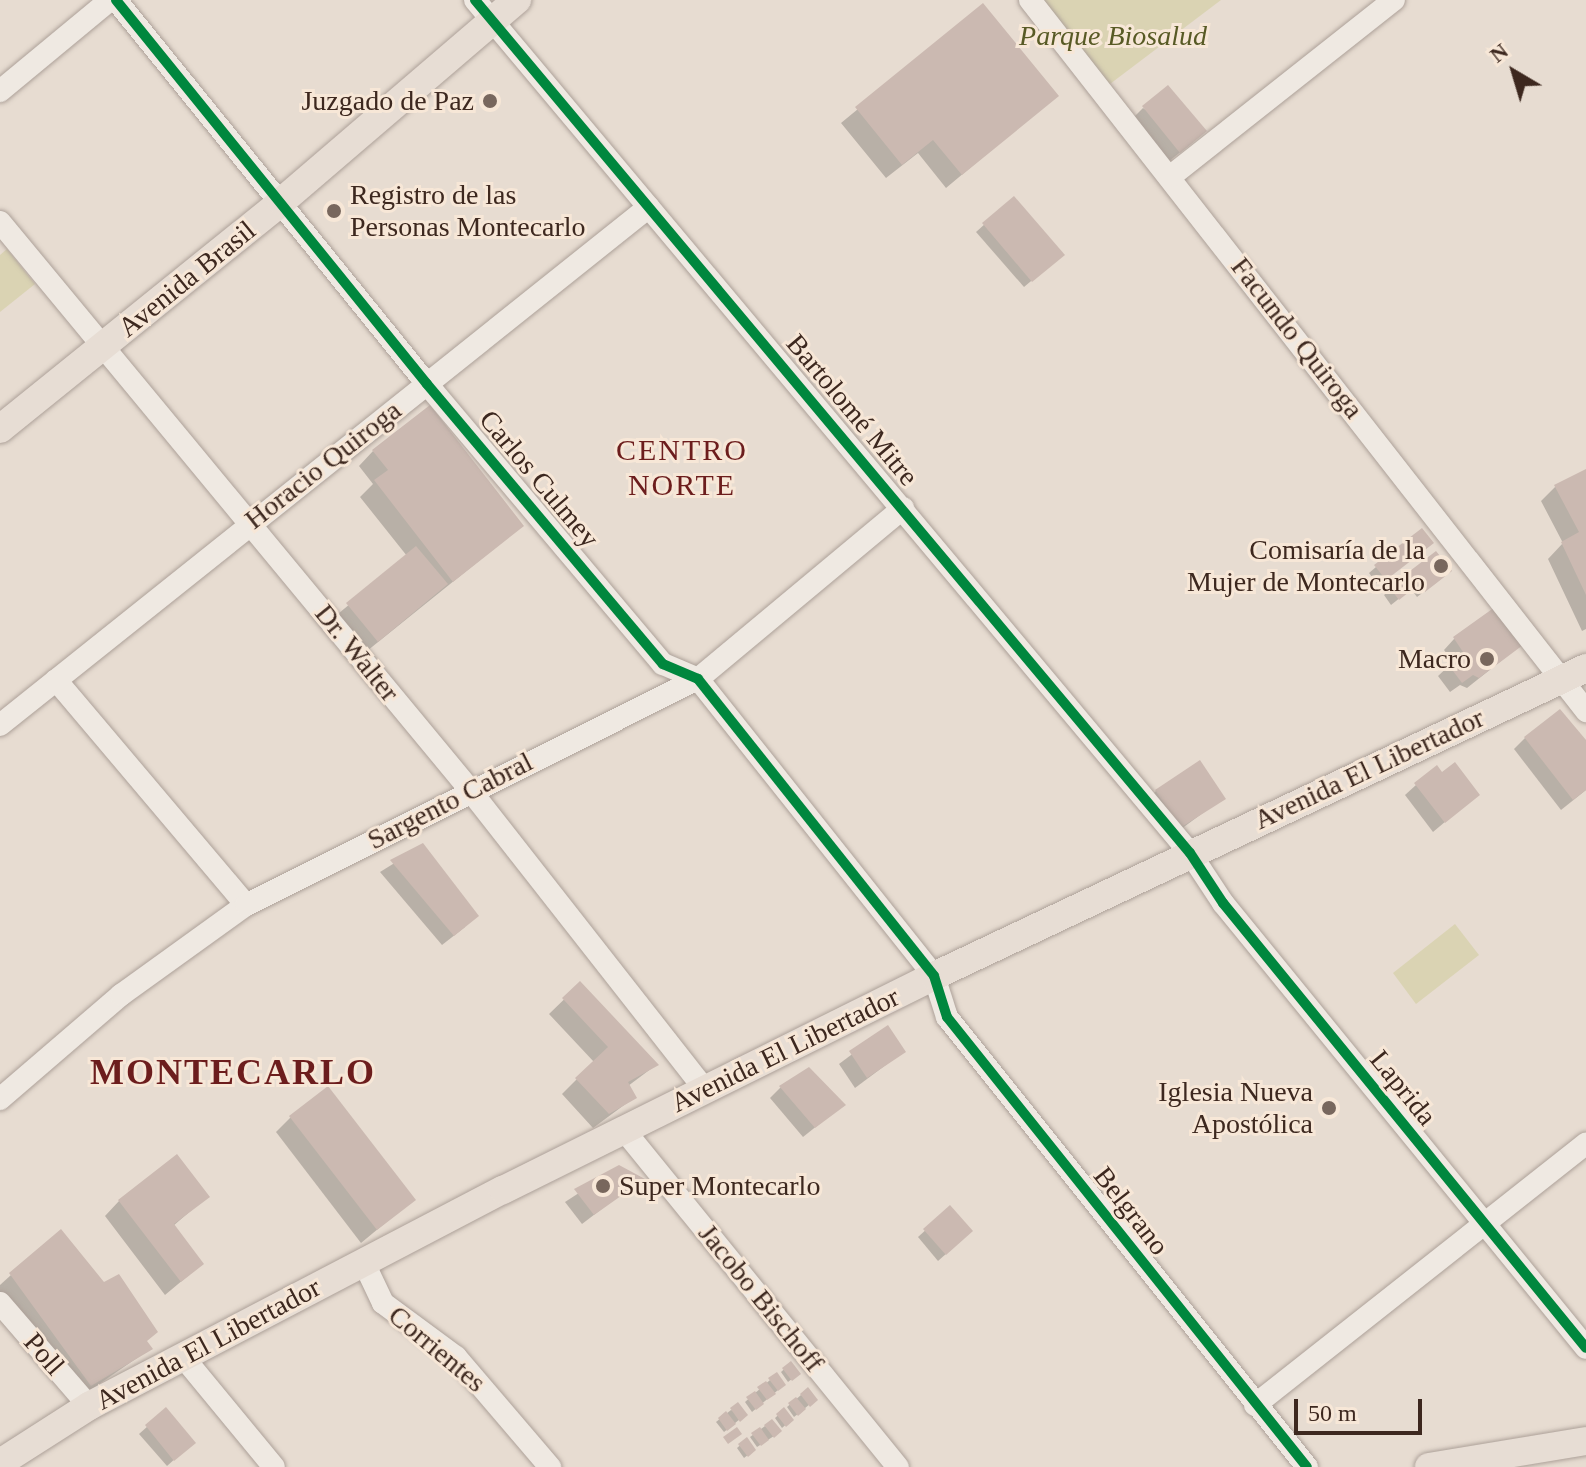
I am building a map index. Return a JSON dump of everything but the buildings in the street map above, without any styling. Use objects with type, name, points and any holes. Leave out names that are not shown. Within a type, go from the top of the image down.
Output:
[{"type":"main road","name":"Avenida Brasil","points":[[0,429],[281,202],[483,10],[517,0]]},
{"type":"main road","name":"Avenida El Libertador","points":[[0,1463],[89,1406],[624,1130],[934,976],[1573,674]]},
{"type":"main road","points":[[1429,1467],[1586,1441]]},
{"type":"street","points":[[0,91],[113,0]]},
{"type":"street","name":"Carlos Culmey","points":[[113,0],[427,384],[663,664],[698,679],[934,976]]},
{"type":"street","name":"Facundo Quiroga","points":[[1030,0],[1573,674],[1586,711]]},
{"type":"street","points":[[1171,176],[1394,0]]},
{"type":"street","name":"Bartolomé Mitre","points":[[483,10],[1190,853]]},
{"type":"street","name":"Horacio Quiroga","points":[[0,725],[250,522],[649,207]]},
{"type":"street","name":"Dr. Walter","points":[[0,222],[101,348],[250,522],[470,790],[706,1091]]},
{"type":"street","name":"Sargento Cabral","points":[[0,1099],[121,995],[246,905],[470,790],[698,679],[903,508]]},
{"type":"street","points":[[56,680],[246,905]]},
{"type":"street","name":"Laprida","points":[[1190,853],[1223,903],[1485,1228],[1586,1348]]},
{"type":"street","name":"Belgrano","points":[[934,976],[947,1017],[1307,1467]]},
{"type":"street","name":"Jacobo Bischoff","points":[[624,1130],[898,1467]]},
{"type":"street","points":[[1255,1405],[1485,1228],[1586,1144]]},
{"type":"street","name":"Corrientes","points":[[364,1263],[383,1303],[456,1357],[550,1467]]},
{"type":"street","name":"Poll","points":[[0,1303],[89,1406]]},
{"type":"street","points":[[184,1358],[274,1467]]},
{"type":"green space","name":"Parque Biosalud","points":[[1038,0],[1221,0],[1106,87]]},
{"type":"green space","points":[[7,249],[35,284],[0,312],[0,255]]},
{"type":"green space","points":[[1455,924],[1479,955],[1416,1004],[1393,973]]},
{"type":"cycle path","points":[[116,0],[427,384],[663,664],[698,679],[934,976],[947,1017],[1307,1467]]},
{"type":"cycle path","points":[[475,0],[1190,853],[1223,903],[1586,1348]]},
{"type":"place","name":"Juzgado de Paz","points":[[490,101]]},
{"type":"place","name":"Registro de las Personas Montecarlo","points":[[334,211]]},
{"type":"place","name":"Comisaría de la Mujer de Montecarlo","points":[[1441,566]]},
{"type":"place","name":"Macro","points":[[1487,659]]},
{"type":"place","name":"Iglesia Nueva Apostólica","points":[[1329,1108]]},
{"type":"place","name":"Super Montecarlo","points":[[603,1186]]},
{"type":"district","name":"CENTRO NORTE","points":[[682,467]]},
{"type":"district","name":"MONTECARLO","points":[[233,1073]]}]
